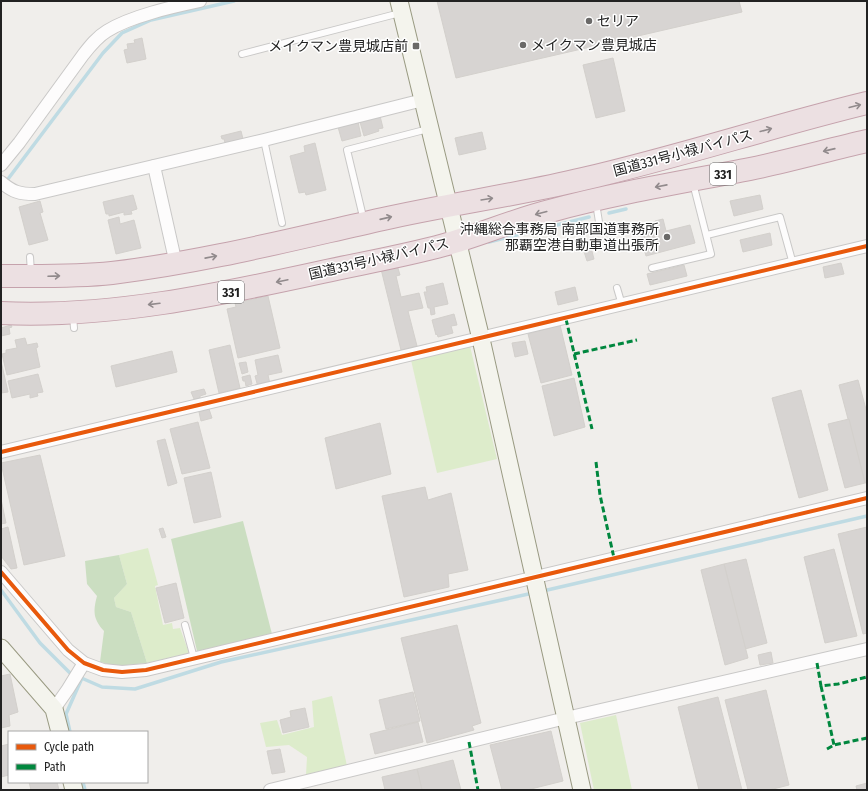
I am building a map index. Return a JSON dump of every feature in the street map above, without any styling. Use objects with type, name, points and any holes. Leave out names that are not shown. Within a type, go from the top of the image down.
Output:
[{"type":"highway","name":"国道331号小禄バイパス","points":[[1,276],[31,267],[110,273],[176,264],[252,249],[364,223],[521,193],[604,174],[867,103]]},
{"type":"highway","name":"国道331号小禄バイパス","points":[[1,313],[26,317],[73,320],[115,308],[209,299],[291,279],[441,246],[538,214],[595,200],[752,168],[867,141]]},
{"type":"street","points":[[1,165],[91,45],[106,31],[174,4],[200,1]]},
{"type":"street","points":[[400,7],[481,339],[582,790]]},
{"type":"street","points":[[5,185],[12,191],[23,194],[35,194],[264,140],[422,100]]},
{"type":"street","points":[[154,166],[176,264]]},
{"type":"street","points":[[1,452],[867,246]]},
{"type":"street","points":[[1,572],[68,650],[84,663],[103,670],[122,672],[146,670],[867,498]]},
{"type":"street","points":[[1,648],[54,709],[60,731]]},
{"type":"street","points":[[270,790],[566,718],[867,649]]},
{"type":"street","points":[[54,709],[84,663]]},
{"type":"lane","points":[[242,54],[400,7]]},
{"type":"lane","points":[[364,223],[347,150],[430,128]]},
{"type":"lane","points":[[264,140],[282,224]]},
{"type":"lane","points":[[652,268],[711,254],[692,180]]},
{"type":"lane","points":[[595,200],[599,222]]},
{"type":"lane","points":[[707,235],[780,217],[793,264]]},
{"type":"lane","points":[[617,288],[622,305]]},
{"type":"lane","points":[[185,626],[194,658]]},
{"type":"green space","points":[[470,346],[497,459],[437,473],[411,360]]},
{"type":"green space","points":[[243,521],[272,634],[197,651],[171,539]]},
{"type":"green space","points":[[148,548],[158,585],[155,586],[163,625],[172,623],[173,629],[180,628],[189,653],[147,663],[131,612],[116,607],[114,598],[127,584],[119,555]]},
{"type":"green space","points":[[119,555],[127,584],[114,598],[116,607],[131,612],[147,663],[117,666],[100,662],[104,631],[96,619],[95,606],[97,596],[87,584],[85,561]]},
{"type":"green space","points":[[332,696],[347,766],[306,775],[307,757],[289,745],[266,747],[260,723],[277,720],[282,735],[314,727],[312,701]]},
{"type":"green space","points":[[616,715],[632,790],[594,790],[580,723]]},
{"type":"building","name":"メイクマン豊見城店","points":[[437,1],[739,1],[742,12],[456,78]]},
{"type":"building","points":[[142,38],[146,59],[127,63],[124,50],[128,49],[127,44],[135,43],[134,40]]},
{"type":"building","points":[[613,58],[625,111],[596,118],[583,65]]},
{"type":"building","points":[[380,116],[383,128],[378,129],[379,131],[364,136],[360,122]]},
{"type":"building","points":[[358,122],[361,136],[342,141],[338,127]]},
{"type":"building","points":[[241,131],[243,139],[225,143],[221,136]]},
{"type":"building","points":[[482,132],[486,149],[459,155],[455,138]]},
{"type":"building","points":[[315,143],[326,190],[306,195],[305,192],[299,193],[290,156],[305,152],[304,146]]},
{"type":"building","points":[[133,195],[137,209],[131,211],[132,214],[124,215],[124,212],[109,216],[109,214],[106,214],[103,202]]},
{"type":"building","points":[[760,195],[763,209],[734,216],[730,201]]},
{"type":"building","points":[[40,201],[43,212],[40,213],[48,240],[29,245],[19,207]]},
{"type":"building","points":[[119,217],[120,224],[134,220],[141,248],[116,254],[108,220]]},
{"type":"building","name":"沖縄総合事務局 南部国道事務所 那覇空港自動車道出張所","points":[[663,219],[666,231],[690,225],[695,243],[646,256],[639,230],[656,226],[655,221]]},
{"type":"building","points":[[770,233],[772,245],[743,252],[740,240]]},
{"type":"building","points":[[589,240],[594,259],[587,261],[581,242]]},
{"type":"building","points":[[841,263],[844,274],[825,278],[823,267]]},
{"type":"building","points":[[397,265],[400,275],[396,276],[401,297],[419,293],[423,308],[408,311],[417,346],[401,350],[381,269]]},
{"type":"building","points":[[684,265],[687,276],[650,285],[647,274]]},
{"type":"building","points":[[443,283],[448,304],[434,307],[435,314],[431,315],[424,292],[427,292],[426,287]]},
{"type":"building","points":[[575,287],[578,300],[558,305],[555,292]]},
{"type":"building","points":[[268,296],[280,348],[238,358],[227,309],[236,307],[235,303]]},
{"type":"building","points":[[454,314],[457,325],[451,326],[453,333],[438,337],[437,334],[436,335],[432,320]]},
{"type":"building","points":[[11,325],[12,327],[9,328],[10,334],[1,336],[1,328]]},
{"type":"building","points":[[560,325],[572,375],[541,383],[528,334]]},
{"type":"building","points":[[25,338],[27,345],[37,343],[38,347],[36,348],[40,367],[7,375],[2,354],[6,353],[6,350],[17,348],[15,340]]},
{"type":"building","points":[[525,341],[528,354],[515,357],[512,343]]},
{"type":"building","points":[[230,345],[240,388],[219,393],[209,350]]},
{"type":"building","points":[[172,351],[177,372],[116,387],[111,366]]},
{"type":"building","points":[[278,355],[282,372],[268,375],[270,384],[258,387],[255,376],[258,375],[255,360]]},
{"type":"building","points":[[1,361],[8,392],[1,393]]},
{"type":"building","points":[[246,362],[248,372],[242,374],[239,363]]},
{"type":"building","points":[[38,374],[43,392],[37,393],[38,396],[30,398],[30,394],[12,398],[8,381]]},
{"type":"building","points":[[250,375],[252,384],[246,386],[242,377]]},
{"type":"building","points":[[574,378],[585,427],[554,436],[542,386]]},
{"type":"building","points":[[858,380],[867,413],[867,483],[865,483],[839,385]]},
{"type":"building","points":[[204,389],[206,394],[200,396],[200,398],[194,399],[191,392]]},
{"type":"building","points":[[801,390],[828,490],[799,498],[772,398]]},
{"type":"building","points":[[209,409],[212,418],[201,421],[199,412]]},
{"type":"building","points":[[849,419],[865,483],[845,488],[828,424]]},
{"type":"building","points":[[198,422],[210,468],[182,474],[170,429]]},
{"type":"building","points":[[380,423],[391,474],[336,489],[325,438]]},
{"type":"building","points":[[165,439],[177,483],[168,486],[157,441]]},
{"type":"building","points":[[40,455],[65,556],[24,565],[1,463]]},
{"type":"building","points":[[211,472],[221,517],[194,523],[184,478]]},
{"type":"building","points":[[425,487],[428,500],[451,493],[468,570],[448,574],[449,587],[404,597],[382,496]]},
{"type":"building","points":[[1,499],[6,523],[1,524]]},
{"type":"building","points":[[8,527],[17,568],[11,569],[1,556],[1,529]]},
{"type":"building","points":[[867,527],[867,633],[863,634],[838,534]]},
{"type":"building","points":[[163,528],[166,537],[162,538],[159,529]]},
{"type":"building","points":[[834,549],[857,636],[825,643],[804,557]]},
{"type":"building","points":[[746,559],[767,643],[745,649],[724,564]]},
{"type":"building","points":[[724,564],[748,658],[725,665],[701,570]]},
{"type":"building","points":[[176,583],[184,618],[165,623],[156,588]]},
{"type":"building","points":[[457,625],[481,723],[472,726],[474,730],[427,743],[401,638]]},
{"type":"building","points":[[771,652],[773,663],[760,665],[758,655]]},
{"type":"building","points":[[10,674],[18,712],[9,715],[10,726],[1,728],[1,676]]},
{"type":"building","points":[[766,690],[789,785],[769,790],[748,790],[725,700]]},
{"type":"building","points":[[413,692],[420,721],[386,729],[379,700]]},
{"type":"building","points":[[718,697],[742,790],[699,790],[678,707]]},
{"type":"building","points":[[305,708],[309,727],[283,733],[280,720],[291,717],[290,711]]},
{"type":"building","points":[[418,722],[423,742],[375,754],[370,734]]},
{"type":"building","points":[[551,731],[563,781],[527,790],[502,790],[490,745]]},
{"type":"building","points":[[8,744],[8,775],[1,777],[1,746]]},
{"type":"building","points":[[280,749],[285,772],[272,774],[267,751]]},
{"type":"building","points":[[453,760],[461,790],[422,790],[417,769]]},
{"type":"building","points":[[417,769],[422,790],[385,790],[382,777]]},
{"type":"building","points":[[29,783],[57,783],[59,790],[31,790]]},
{"type":"building","points":[[867,783],[867,790],[857,790],[856,786]]},
{"type":"waterway","points":[[5,183],[103,53],[122,33],[151,20],[234,1]]},
{"type":"waterway","points":[[609,213],[626,209]]},
{"type":"waterway","points":[[489,242],[589,217]]},
{"type":"waterway","points":[[543,591],[867,516]]},
{"type":"waterway","points":[[1,590],[40,643],[70,673],[102,687],[135,689],[221,662],[533,593]]},
{"type":"waterway","points":[[70,731],[66,714],[82,678]]},
{"type":"waterway","points":[[83,783],[85,790]]},
{"type":"marked path","points":[[566,319],[592,429]]},
{"type":"marked path","points":[[574,354],[637,340]]},
{"type":"marked path","points":[[596,462],[600,495],[614,558]]},
{"type":"marked path","points":[[817,663],[821,686],[838,684],[867,677]]},
{"type":"marked path","points":[[821,686],[834,745]]},
{"type":"marked path","points":[[827,749],[834,745],[867,738]]},
{"type":"marked path","points":[[469,742],[478,790]]},
{"type":"cycle path","points":[[1,452],[867,246]]},
{"type":"cycle path","points":[[1,572],[68,650],[84,663],[103,670],[122,672],[146,670],[867,498]]},
{"type":"place","name":"セリア","points":[[589,21]]},
{"type":"place","name":"メイクマン豊見城店","points":[[523,45]]},
{"type":"place","name":"メイクマン豊見城店前","points":[[416,46]]},
{"type":"place","name":"沖縄総合事務局 南部国道事務所 那覇空港自動車道出張所","points":[[667,237]]}]
